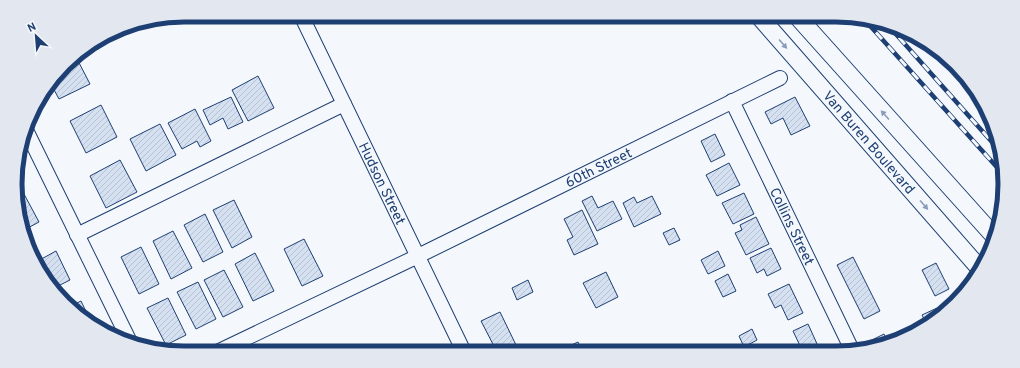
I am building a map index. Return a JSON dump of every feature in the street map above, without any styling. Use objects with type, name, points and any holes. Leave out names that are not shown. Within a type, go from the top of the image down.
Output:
[{"type":"main road","name":"Van Buren Boulevard","points":[[764,22],[976,265]]},
{"type":"main road","points":[[802,22],[990,232]]},
{"type":"street","name":"Hudson Street","points":[[304,22],[416,257],[461,346]]},
{"type":"street","name":"60th Street","points":[[230,346],[416,257],[780,78]]},
{"type":"street","name":"Collins Street","points":[[732,101],[850,346]]},
{"type":"street","points":[[78,235],[344,104]]},
{"type":"street","points":[[29,137],[127,335]]},
{"type":"building","points":[[78,61],[90,84],[59,99],[53,88],[69,69]]},
{"type":"building","points":[[258,76],[274,108],[248,121],[232,90]]},
{"type":"building","points":[[231,97],[243,122],[228,129],[223,118],[210,125],[203,110]]},
{"type":"building","points":[[795,97],[810,126],[791,135],[783,118],[771,124],[765,112]]},
{"type":"building","points":[[101,105],[117,137],[86,153],[70,121]]},
{"type":"building","points":[[195,109],[211,141],[200,147],[197,141],[182,149],[168,123]]},
{"type":"building","points":[[160,124],[176,155],[146,171],[130,139]]},
{"type":"building","points":[[715,134],[725,155],[711,162],[701,141]]},
{"type":"building","points":[[120,160],[137,192],[106,208],[90,176]]},
{"type":"building","points":[[729,163],[740,185],[717,196],[706,175]]},
{"type":"building","points":[[744,193],[754,214],[733,224],[722,203]]},
{"type":"building","points":[[24,194],[39,222],[28,228],[25,216],[22,195]]},
{"type":"building","points":[[592,196],[598,208],[613,201],[622,219],[597,231],[582,201]]},
{"type":"building","points":[[652,196],[661,214],[634,227],[623,203],[634,197],[637,203]]},
{"type":"building","points":[[234,200],[252,237],[232,248],[213,210]]},
{"type":"building","points":[[582,210],[598,244],[574,255],[567,240],[573,237],[564,219]]},
{"type":"building","points":[[205,214],[223,252],[203,262],[184,225]]},
{"type":"building","points":[[756,217],[769,244],[746,255],[735,233],[742,230],[740,225]]},
{"type":"building","points":[[674,228],[680,240],[669,245],[663,233]]},
{"type":"building","points":[[173,231],[192,268],[171,279],[153,241]]},
{"type":"building","points":[[304,239],[323,276],[302,286],[284,249]]},
{"type":"building","points":[[141,247],[159,284],[139,294],[121,257]]},
{"type":"building","points":[[771,248],[781,269],[767,276],[764,269],[757,273],[750,258]]},
{"type":"building","points":[[56,251],[70,280],[58,286],[41,259]]},
{"type":"building","points":[[718,251],[725,266],[708,274],[701,260]]},
{"type":"building","points":[[255,253],[274,291],[253,301],[235,264]]},
{"type":"building","points":[[853,257],[880,311],[864,319],[837,265]]},
{"type":"building","points":[[936,263],[949,289],[935,296],[922,270]]},
{"type":"building","points":[[224,270],[243,307],[223,317],[204,280]]},
{"type":"building","points":[[606,272],[618,297],[596,308],[583,283]]},
{"type":"building","points":[[728,274],[736,291],[723,297],[715,281]]},
{"type":"building","points":[[528,280],[533,292],[517,300],[512,288]]},
{"type":"building","points":[[198,282],[216,319],[196,329],[177,292]]},
{"type":"building","points":[[789,284],[803,313],[788,320],[781,305],[775,308],[768,294]]},
{"type":"building","points":[[168,298],[186,335],[166,345],[147,308]]},
{"type":"building","points":[[81,301],[88,315],[85,313],[75,304]]},
{"type":"building","points":[[937,308],[938,310],[924,320],[922,315]]},
{"type":"building","points":[[500,312],[516,345],[494,346],[481,321]]},
{"type":"building","points":[[808,324],[818,346],[800,346],[793,331]]},
{"type":"building","points":[[752,329],[757,340],[744,346],[739,336]]},
{"type":"building","points":[[884,334],[886,338],[871,342],[870,341]]},
{"type":"building","points":[[578,342],[580,346],[569,346]]},
{"type":"railway","points":[[870,26],[997,168]]},
{"type":"railway","points":[[895,33],[992,142]]}]
